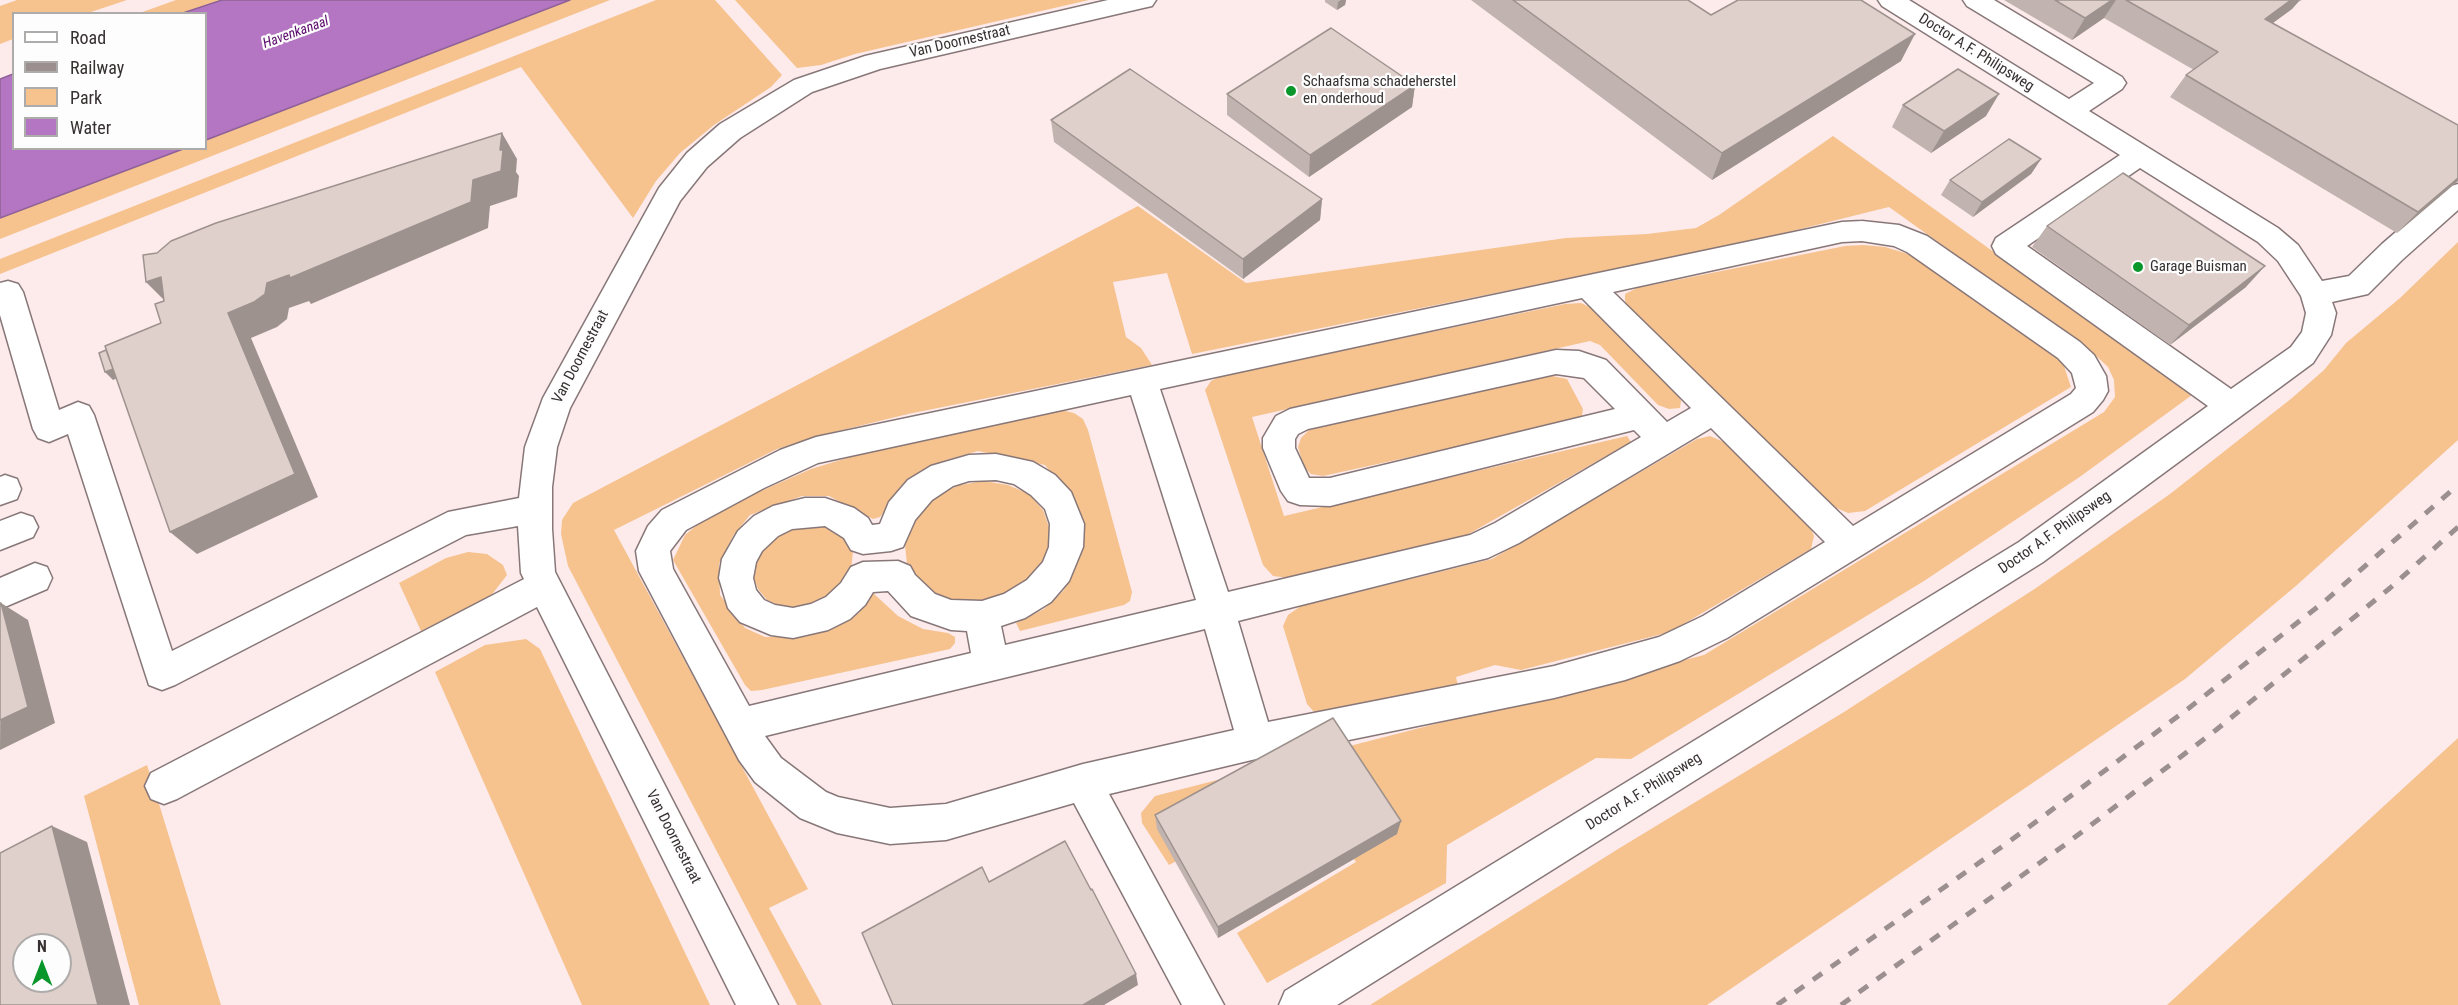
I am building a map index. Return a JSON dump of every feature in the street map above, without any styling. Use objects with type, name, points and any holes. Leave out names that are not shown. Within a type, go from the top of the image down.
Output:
[{"type":"street","name":"Van Doornestraat","points":[[758,1005],[538,573],[535,508],[541,447],[554,407],[669,195],[696,160],[730,131],[803,86],[874,62],[1143,0]]},
{"type":"street","name":"Doctor A.F. Philipsweg","points":[[1299,1005],[2031,552],[2302,355],[2316,335],[2321,313],[2316,294],[2288,253],[2268,235],[1891,0]]},
{"type":"street","points":[[1976,0],[2113,83],[2069,111]]},
{"type":"street","points":[[2140,155],[2006,246],[2230,406]]},
{"type":"street","points":[[2316,294],[2358,286],[2392,252],[2458,194]]},
{"type":"street","points":[[1842,232],[1879,232],[1899,236],[1917,244],[2069,350],[2083,364],[2090,376],[2092,392],[2082,403],[1850,545],[1715,627],[1668,650],[1554,682],[1256,742],[1083,782],[946,822],[890,826],[862,822],[813,805],[789,789],[768,770],[752,748],[656,571],[653,551],[660,536],[674,520],[752,478],[816,450],[1588,286],[1842,232]]},
{"type":"street","points":[[1588,286],[1850,545]]},
{"type":"street","points":[[8,292],[49,429],[78,415],[162,674],[460,522],[535,508]]},
{"type":"street","points":[[1640,416],[1330,492],[1300,491],[1293,481],[1279,448],[1279,438],[1287,425],[1301,418],[1556,362],[1578,363],[1595,369],[1664,440]]},
{"type":"street","points":[[1142,381],[1217,610],[1256,742]]},
{"type":"street","points":[[740,725],[1476,548],[1507,533],[1714,410]]},
{"type":"street","points":[[877,538],[842,518],[825,513],[805,512],[785,516],[766,526],[750,540],[739,559],[736,578],[740,597],[753,611],[771,621],[793,623],[816,619],[838,608],[853,594],[863,577],[867,560],[877,538],[920,490],[943,476],[969,468],[996,467],[1022,472],[1043,484],[1059,502],[1067,524],[1066,547],[1057,571],[1040,591],[1013,608],[982,616],[951,615],[923,605],[903,586],[877,538]]},
{"type":"street","points":[[863,577],[898,576]]},
{"type":"street","points":[[0,594],[35,578]]},
{"type":"street","points":[[164,786],[544,586]]},
{"type":"street","points":[[982,616],[990,664]]},
{"type":"street","points":[[1083,782],[1109,834],[1204,1005]]},
{"type":"green space","points":[[17,0],[127,0],[91,12],[12,12],[12,39],[0,44],[0,6]]},
{"type":"green space","points":[[176,0],[222,0],[186,12],[143,12]]},
{"type":"green space","points":[[570,0],[610,0],[0,239],[0,218],[180,150],[207,150],[207,140]]},
{"type":"green space","points":[[656,0],[715,0],[782,75],[771,87],[714,125],[680,153],[656,181],[633,218],[521,67],[0,274],[0,259]]},
{"type":"green space","points":[[735,0],[1089,0],[855,54],[821,65],[797,68]]},
{"type":"green space","points":[[1833,136],[2192,395],[2081,476],[1924,581],[1631,759],[1596,758],[1447,845],[1446,883],[1267,983],[1237,933],[1356,862],[1307,790],[1169,865],[1142,823],[1141,813],[1155,796],[1704,655],[2104,412],[2115,397],[2114,380],[2108,367],[2092,352],[1889,207],[1744,243],[1192,354],[1167,273],[1113,282],[1126,337],[1141,348],[1152,365],[908,414],[826,434],[777,449],[614,530],[808,889],[769,908],[822,1005],[797,1005],[568,566],[561,534],[562,520],[573,503],[1138,206],[1246,283],[1566,238],[1647,234],[1696,228],[1719,215]]},
{"type":"green space","points":[[2458,242],[2458,440],[2297,585],[2185,679],[1707,1005],[1370,1005],[1618,849],[1844,712],[2036,588],[2170,494],[2292,398],[2324,370],[2346,343],[2400,298]]},
{"type":"green space","points":[[1845,246],[1885,247],[1905,253],[1922,262],[2063,363],[2071,387],[1865,511],[1848,513],[1834,507],[1626,306],[1625,294],[1637,288]]},
{"type":"green space","points":[[1581,303],[1596,310],[1677,394],[1681,401],[1680,408],[1669,409],[1658,405],[1600,345],[1590,341],[1252,417],[1284,516],[1627,436],[1631,442],[1465,536],[1289,578],[1273,576],[1263,565],[1205,390],[1211,381],[1221,376],[1565,304]]},
{"type":"green space","points":[[1548,375],[1567,379],[1583,409],[1582,416],[1574,421],[1323,476],[1311,474],[1304,467],[1298,447],[1301,438],[1309,430]]},
{"type":"green space","points":[[1061,410],[1074,413],[1083,419],[1088,430],[1132,592],[1130,601],[1124,605],[1020,631],[1016,623],[1044,609],[1064,590],[1072,562],[1062,486],[1045,465],[978,451],[920,471],[880,517],[873,519],[829,496],[802,496],[750,515],[733,536],[719,564],[720,595],[745,628],[765,637],[804,637],[829,629],[859,613],[872,592],[898,616],[923,629],[948,633],[955,637],[955,643],[950,649],[762,690],[751,691],[745,685],[673,560],[685,535],[711,514],[811,469],[857,455]]},
{"type":"green space","points":[[1710,436],[1724,442],[1809,524],[1814,536],[1811,549],[1670,632],[1521,670],[1495,665],[1456,677],[1458,686],[1316,714],[1307,704],[1283,626],[1288,615],[1301,606],[1492,559],[1697,439]]},
{"type":"green space","points":[[984,481],[1008,485],[1029,494],[1043,510],[1050,530],[1048,551],[1038,571],[1021,589],[976,605],[953,602],[932,595],[916,582],[907,564],[905,545],[909,526],[921,509],[938,494],[960,485]]},
{"type":"green space","points":[[822,524],[847,538],[853,551],[851,571],[844,585],[815,605],[781,606],[767,600],[758,589],[753,576],[755,561],[763,547],[789,527]]},
{"type":"green space","points":[[468,552],[487,554],[503,565],[507,575],[490,597],[421,631],[399,583],[446,558]]},
{"type":"green space","points":[[526,639],[540,649],[710,1005],[582,1005],[435,672],[485,645]]},
{"type":"green space","points":[[2458,738],[2458,1005],[2167,1005]]},
{"type":"green space","points":[[147,765],[221,1005],[139,1005],[84,796]]},
{"type":"water","name":"Havenkanaal","points":[[222,0],[570,0],[207,140],[207,12],[186,12]]},
{"type":"water","points":[[12,74],[12,150],[180,150],[0,218],[0,79]]},
{"type":"building","points":[[1513,0],[1688,0],[1711,15],[1738,0],[1861,0],[1915,34],[1722,153]]},
{"type":"building","points":[[2055,0],[2112,0],[2085,18]]},
{"type":"building","points":[[2126,0],[2291,0],[2265,19],[2458,125],[2458,178],[2418,212],[2186,75],[2218,52]]},
{"type":"building","points":[[1331,28],[1415,85],[1310,155],[1227,94]]},
{"type":"building","points":[[1130,69],[1322,199],[1243,259],[1051,120]]},
{"type":"building","points":[[1958,69],[1999,94],[1944,131],[1903,105]]},
{"type":"building","points":[[502,133],[501,171],[473,180],[471,202],[290,278],[289,275],[267,283],[265,294],[254,302],[228,313],[295,474],[170,532],[105,346],[161,323],[155,304],[164,301],[161,277],[146,282],[143,255],[157,253],[171,241],[216,223]]},
{"type":"building","points":[[2009,139],[2041,159],[1982,202],[1950,180]]},
{"type":"building","name":"Garage Buisman","points":[[2123,173],[2265,266],[2189,325],[2047,226]]},
{"type":"building","points":[[106,350],[113,369],[105,372],[99,353]]},
{"type":"building","points":[[0,603],[28,707],[0,720]]},
{"type":"building","points":[[1333,718],[1401,821],[1218,927],[1155,815]]},
{"type":"building","points":[[52,826],[98,1005],[0,1005],[0,853]]},
{"type":"building","points":[[1065,841],[1136,974],[1083,1005],[893,1005],[862,933],[982,867],[989,882]]},
{"type":"railway","points":[[1777,1005],[2010,841],[2189,708],[2325,601],[2458,485]]},
{"type":"railway","points":[[1841,1005],[2066,844],[2216,730],[2390,588],[2458,527]]},
{"type":"place","name":"Schaafsma schadeherstel en onderhoud","points":[[1291,91]]},
{"type":"place","name":"Garage Buisman","points":[[2138,267]]}]
